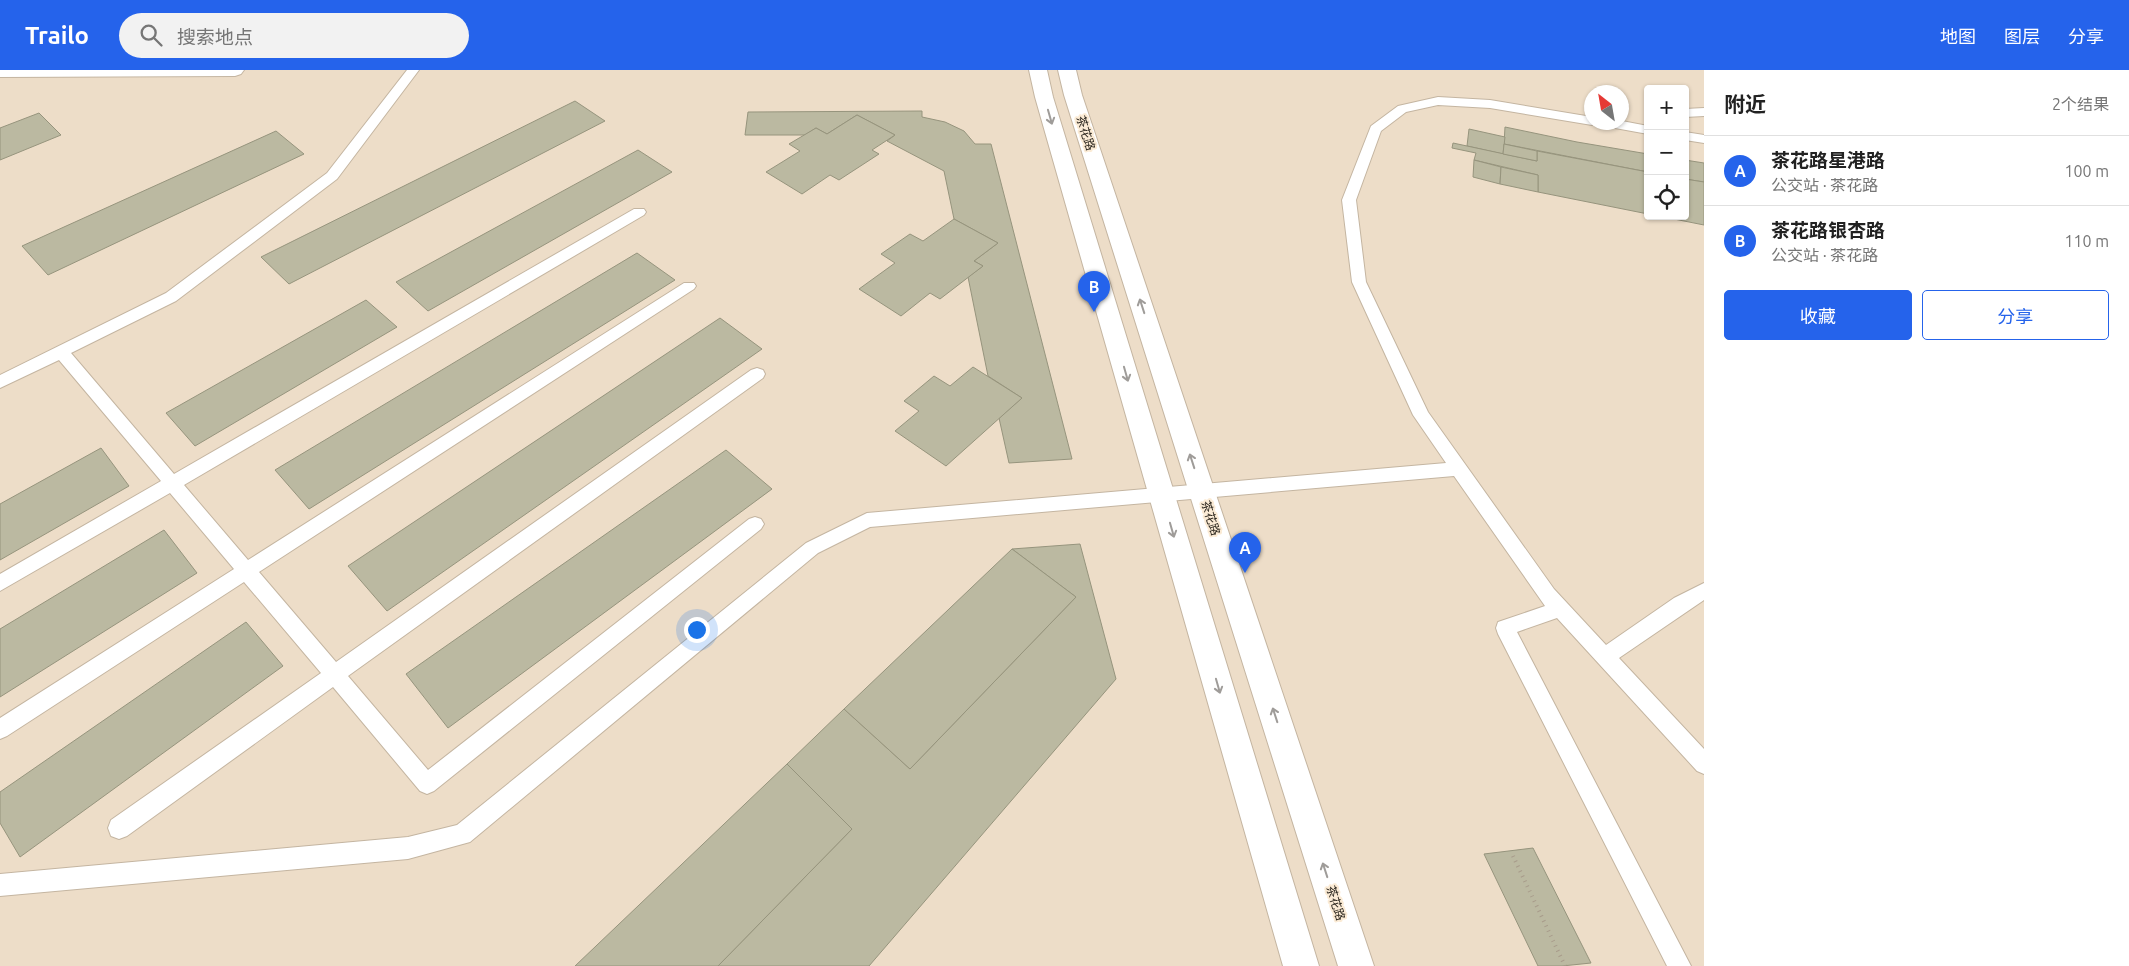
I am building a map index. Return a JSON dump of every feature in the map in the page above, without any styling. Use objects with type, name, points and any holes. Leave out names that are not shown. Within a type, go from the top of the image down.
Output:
[{"type":"main road","points":[[0,71],[235,70]]},
{"type":"main road","points":[[1038,70],[1047,107],[1301,966]]},
{"type":"main road","name":"茶花路","points":[[1067,70],[1076,105],[1356,966]]},
{"type":"lane","points":[[0,382],[171,297],[332,176],[414,70]]},
{"type":"lane","points":[[1584,119],[1490,104],[1438,101],[1402,109],[1376,129],[1349,200],[1359,282],[1421,415],[1547,595],[1704,764]]},
{"type":"lane","points":[[1689,113],[1704,112]]},
{"type":"lane","points":[[1629,127],[1644,129]]},
{"type":"lane","points":[[1689,137],[1704,139]]},
{"type":"lane","points":[[0,584],[638,212]]},
{"type":"lane","points":[[0,729],[689,286]]},
{"type":"lane","points":[[61,352],[428,784],[755,524]]},
{"type":"lane","points":[[120,828],[757,374]]},
{"type":"lane","points":[[0,885],[408,848],[462,834],[812,548],[867,520],[1459,469]]},
{"type":"lane","points":[[1605,657],[1681,604],[1704,591]]},
{"type":"lane","points":[[1560,609],[1505,628],[1679,966]]},
{"type":"path","points":[[1513,856],[1565,966]]},
{"type":"building","points":[[575,101],[605,121],[289,284],[261,257]]},
{"type":"building","points":[[922,111],[922,117],[945,122],[964,131],[975,144],[991,144],[1072,459],[1009,463],[999,418],[1022,398],[988,376],[968,277],[983,266],[974,261],[998,243],[954,219],[944,171],[887,141],[895,135],[857,115],[827,134],[816,128],[805,135],[745,135],[748,112]]},
{"type":"building","points":[[39,113],[61,135],[0,160],[0,128]]},
{"type":"building","points":[[857,115],[895,135],[872,150],[879,154],[839,180],[830,175],[802,194],[766,172],[800,151],[789,144],[816,128],[827,134]]},
{"type":"building","points":[[1505,127],[1644,153],[1644,171],[1504,144]]},
{"type":"building","points":[[1469,129],[1505,137],[1503,154],[1467,146]]},
{"type":"building","points":[[276,131],[304,154],[48,275],[22,246]]},
{"type":"building","points":[[1453,143],[1537,161],[1537,151],[1644,171],[1644,213],[1538,192],[1538,175],[1474,160],[1476,153],[1452,148]]},
{"type":"building","points":[[1504,144],[1537,151],[1537,161],[1503,154]]},
{"type":"building","points":[[638,150],[672,172],[428,311],[396,282]]},
{"type":"building","points":[[1474,160],[1501,167],[1500,184],[1473,177]]},
{"type":"building","points":[[1689,161],[1704,163],[1704,182],[1689,180]]},
{"type":"building","points":[[1501,167],[1538,175],[1538,192],[1500,184]]},
{"type":"building","points":[[1689,180],[1704,182],[1704,225],[1679,220],[1689,220]]},
{"type":"building","points":[[954,219],[998,243],[974,261],[983,266],[940,299],[930,293],[901,316],[859,289],[895,263],[881,254],[910,234],[923,241]]},
{"type":"building","points":[[637,253],[675,280],[309,509],[275,470]]},
{"type":"building","points":[[366,300],[397,327],[195,446],[166,413]]},
{"type":"building","points":[[720,318],[762,349],[387,611],[348,566]]},
{"type":"building","points":[[973,367],[1022,398],[946,466],[895,431],[919,411],[904,401],[934,376],[950,386]]},
{"type":"building","points":[[101,448],[129,486],[0,560],[0,504]]},
{"type":"building","points":[[726,450],[772,489],[448,728],[406,674]]},
{"type":"building","points":[[164,530],[197,573],[0,697],[0,629]]},
{"type":"building","points":[[1080,544],[1116,679],[869,966],[718,966],[852,829],[787,764],[844,709],[910,769],[1076,597],[1012,549]]},
{"type":"building","points":[[1012,549],[1076,597],[910,769],[844,709]]},
{"type":"building","points":[[246,622],[283,666],[20,857],[0,823],[0,792]]},
{"type":"building","points":[[787,764],[852,829],[718,966],[575,966]]},
{"type":"building","points":[[1533,848],[1591,963],[1538,966],[1484,854]]},
{"type":"place","name":"茶花路银杏路","points":[[1094,312]]},
{"type":"place","name":"茶花路星港路","points":[[1245,573]]}]
